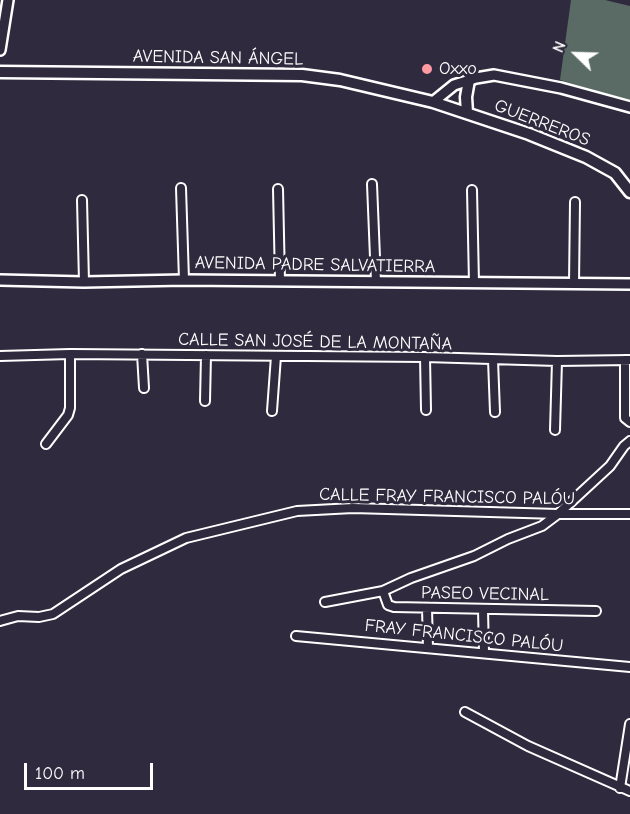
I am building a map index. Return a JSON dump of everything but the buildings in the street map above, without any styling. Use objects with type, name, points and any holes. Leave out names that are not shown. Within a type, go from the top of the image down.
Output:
[{"type":"main road","name":"AVENIDA SAN ÁNGEL","points":[[0,72],[302,75],[340,80],[433,102]]},
{"type":"main road","points":[[467,113],[466,97],[469,80]]},
{"type":"main road","name":"GUERREROS","points":[[433,102],[529,134],[586,157],[615,173],[630,192]]},
{"type":"street","points":[[0,51],[3,17],[8,0]]},
{"type":"street","points":[[433,102],[454,86],[469,80],[494,75],[561,88],[630,107]]},
{"type":"street","points":[[372,184],[376,282]]},
{"type":"street","points":[[182,188],[184,280]]},
{"type":"street","points":[[278,189],[280,281]]},
{"type":"street","points":[[472,190],[474,283]]},
{"type":"street","points":[[82,200],[84,282]]},
{"type":"street","points":[[574,202],[574,284]]},
{"type":"street","name":"AVENIDA PADRE SALVATIERRA","points":[[0,280],[630,284]]},
{"type":"street","points":[[46,444],[68,415],[70,408],[70,354]]},
{"type":"street","points":[[142,354],[144,388]]},
{"type":"street","name":"CALLE SAN JOSÉ DE LA MONTAÑA","points":[[0,356],[142,354],[557,361],[627,360]]},
{"type":"street","points":[[205,401],[207,356]]},
{"type":"street","points":[[272,411],[276,356]]},
{"type":"street","points":[[425,357],[426,410]]},
{"type":"street","points":[[493,360],[495,412]]},
{"type":"street","points":[[627,360],[625,418],[630,422]]},
{"type":"street","points":[[555,430],[557,361]]},
{"type":"street","name":"PASEO VECINAL","points":[[325,602],[383,591],[411,578],[474,556],[508,539],[542,526],[610,466],[630,441]]},
{"type":"street","name":"CALLE FRAY FRANCISCO PALÓU","points":[[0,621],[18,616],[39,617],[52,614],[121,568],[186,538],[297,511],[353,508],[630,514]]},
{"type":"street","name":"PASEO VECINAL","points":[[383,591],[388,604],[394,607],[596,611]]},
{"type":"street","points":[[427,608],[428,648]]},
{"type":"street","points":[[483,610],[484,652]]},
{"type":"street","name":"FRAY FRANCISCO PALÓU","points":[[296,636],[630,667]]},
{"type":"street","points":[[465,712],[528,746],[630,791]]},
{"type":"street","points":[[620,788],[630,724]]},
{"type":"green space","points":[[571,0],[605,0],[630,6],[630,101],[560,80]]},
{"type":"place","name":"Oxxo","points":[[427,69]]}]
